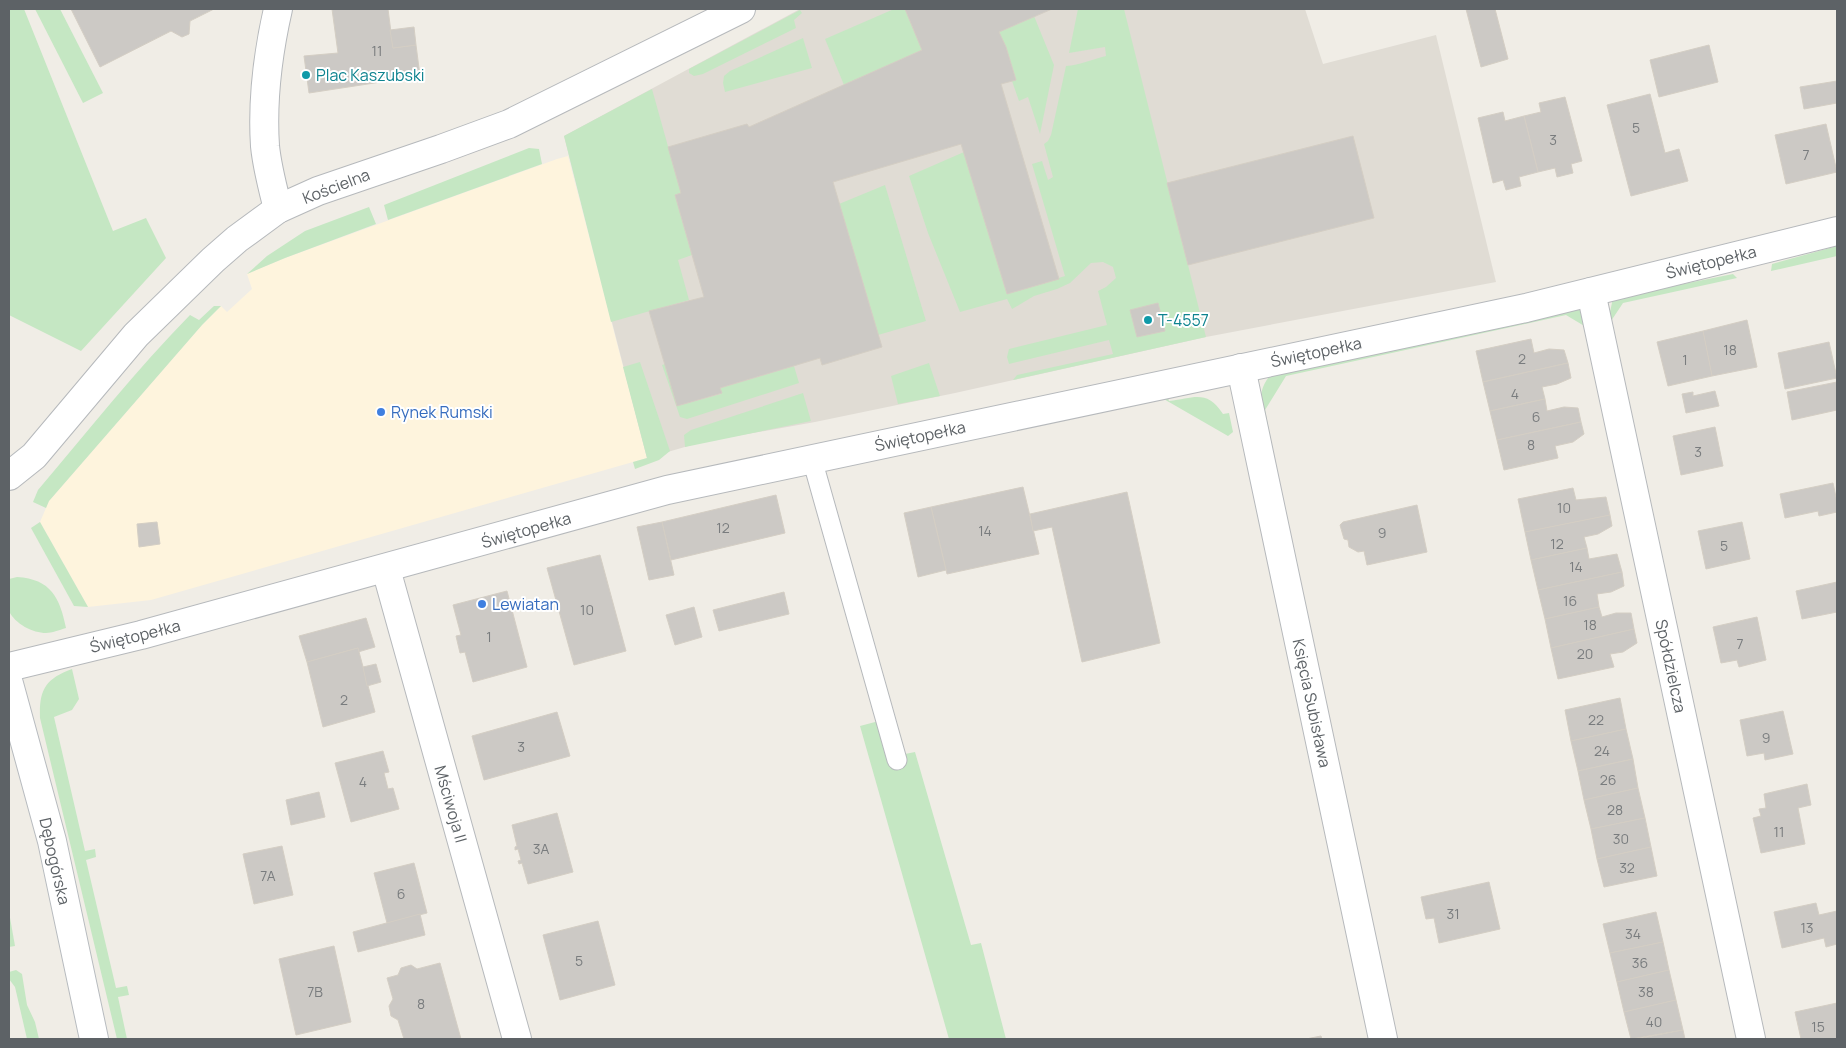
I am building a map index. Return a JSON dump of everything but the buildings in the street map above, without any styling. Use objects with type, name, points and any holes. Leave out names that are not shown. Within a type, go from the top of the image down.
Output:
[{"type":"street","points":[[278,9],[273,30],[264,108],[265,147],[278,209]]},
{"type":"street","name":"Kościelna","points":[[9,476],[34,456],[136,335],[213,260],[237,239],[278,209],[318,191],[509,124],[741,9]]},
{"type":"street","name":"Świętopełka","points":[[9,667],[142,635],[667,490],[1526,308],[1837,231]]},
{"type":"street","name":"Spółdzielcza","points":[[1591,292],[1751,1039]]},
{"type":"street","name":"Księcia Subisława","points":[[1241,368],[1383,1039]]},
{"type":"street","name":"Mściwoja II","points":[[386,569],[517,1039]]},
{"type":"street","name":"Dębogórska","points":[[9,684],[52,841],[94,1039]]},
{"type":"lane","points":[[812,459],[897,760]]},
{"type":"shaded area","points":[[800,9],[1305,9],[1323,64],[1436,35],[1496,282],[1206,337],[955,393],[815,422],[702,442],[647,458],[564,136]]},
{"type":"shaded area","name":"Rynek Rumski","points":[[568,156],[647,458],[151,600],[88,607],[40,522],[49,501],[202,325],[221,306],[227,312],[252,289],[247,274],[285,258]]},
{"type":"green space","points":[[9,9],[24,9],[113,231],[146,218],[166,258],[81,351],[9,315]]},
{"type":"green space","points":[[35,9],[60,9],[103,93],[83,103]]},
{"type":"green space","points":[[894,9],[905,9],[922,50],[844,85],[825,39]]},
{"type":"green space","points":[[1078,9],[1124,9],[1206,337],[1013,380],[1017,375],[1113,354],[1109,340],[1009,364],[1007,357],[1009,349],[1107,325],[1098,291],[1116,278],[1113,267],[1103,262],[1091,263],[1070,283],[1034,296],[1012,309],[1007,299],[960,312],[928,233],[909,176],[964,152],[1007,294],[1065,276],[1032,164],[1042,161],[1048,180],[1053,177],[1044,144],[1051,135],[1066,66],[1106,56],[1105,47],[1069,53]]},
{"type":"green space","points":[[800,10],[802,13],[794,20],[796,28],[703,74],[694,76],[689,73],[689,69]]},
{"type":"green space","points":[[1034,16],[1054,65],[1040,134],[1028,97],[1019,101],[1012,81],[1016,79],[999,32]]},
{"type":"green space","points":[[803,38],[812,68],[725,92],[724,76],[730,71]]},
{"type":"green space","points":[[652,89],[681,193],[675,195],[692,255],[678,260],[689,300],[611,322],[564,136]]},
{"type":"green space","points":[[529,148],[539,149],[542,164],[388,220],[384,205]]},
{"type":"green space","points":[[885,185],[926,321],[878,335],[839,204]]},
{"type":"green space","points":[[369,207],[376,224],[247,274],[267,256],[305,231]]},
{"type":"green space","points":[[1837,246],[1837,256],[1771,271],[1772,264]]},
{"type":"green space","points":[[1733,274],[1737,278],[1623,303],[1611,321],[1610,312],[1613,298]]},
{"type":"green space","points":[[214,306],[221,306],[202,325],[49,501],[46,508],[33,502],[38,490],[131,379],[170,336],[190,315],[199,320]]},
{"type":"green space","points":[[1581,307],[1586,327],[1566,315],[1286,376],[1265,410],[1271,440],[1267,432],[1260,404],[1261,395],[1267,379],[1274,372]]},
{"type":"green space","points":[[640,362],[670,451],[659,460],[635,469],[633,462],[647,458],[623,367]]},
{"type":"green space","points":[[929,363],[940,396],[898,404],[891,376]]},
{"type":"green space","points":[[665,364],[677,406],[721,394],[720,388],[794,366],[799,383],[687,419],[680,417],[662,365]]},
{"type":"green space","points":[[1166,392],[1169,401],[1199,397],[1211,401],[1223,414],[1229,413],[1233,432],[1228,436],[1162,398]]},
{"type":"green space","points":[[803,393],[811,421],[685,447],[684,435],[691,430]]},
{"type":"green space","points":[[40,522],[88,607],[74,606],[31,528]]},
{"type":"green space","points":[[17,577],[38,582],[52,592],[61,608],[66,628],[41,633],[25,627],[15,620],[9,611],[8,600],[9,579]]},
{"type":"green space","points":[[72,669],[79,699],[72,710],[54,717],[85,851],[95,849],[96,857],[86,860],[116,988],[127,986],[129,995],[118,997],[127,1039],[117,1039],[40,718],[41,700],[46,687],[55,677]]},
{"type":"green space","points":[[894,717],[905,754],[915,752],[971,945],[981,943],[1006,1039],[949,1039],[860,726]]},
{"type":"green space","points":[[9,912],[15,946],[9,947]]},
{"type":"green space","points":[[16,970],[22,974],[27,1005],[35,1022],[39,1039],[27,1039],[15,987],[9,979],[9,972]]},
{"type":"place","name":"Plac Kaszubski","points":[[306,75]]},
{"type":"place","name":"T-4557","points":[[1148,320]]},
{"type":"place","name":"Rynek Rumski","points":[[381,412]]},
{"type":"place","name":"Lewiatan","points":[[482,604]]}]
